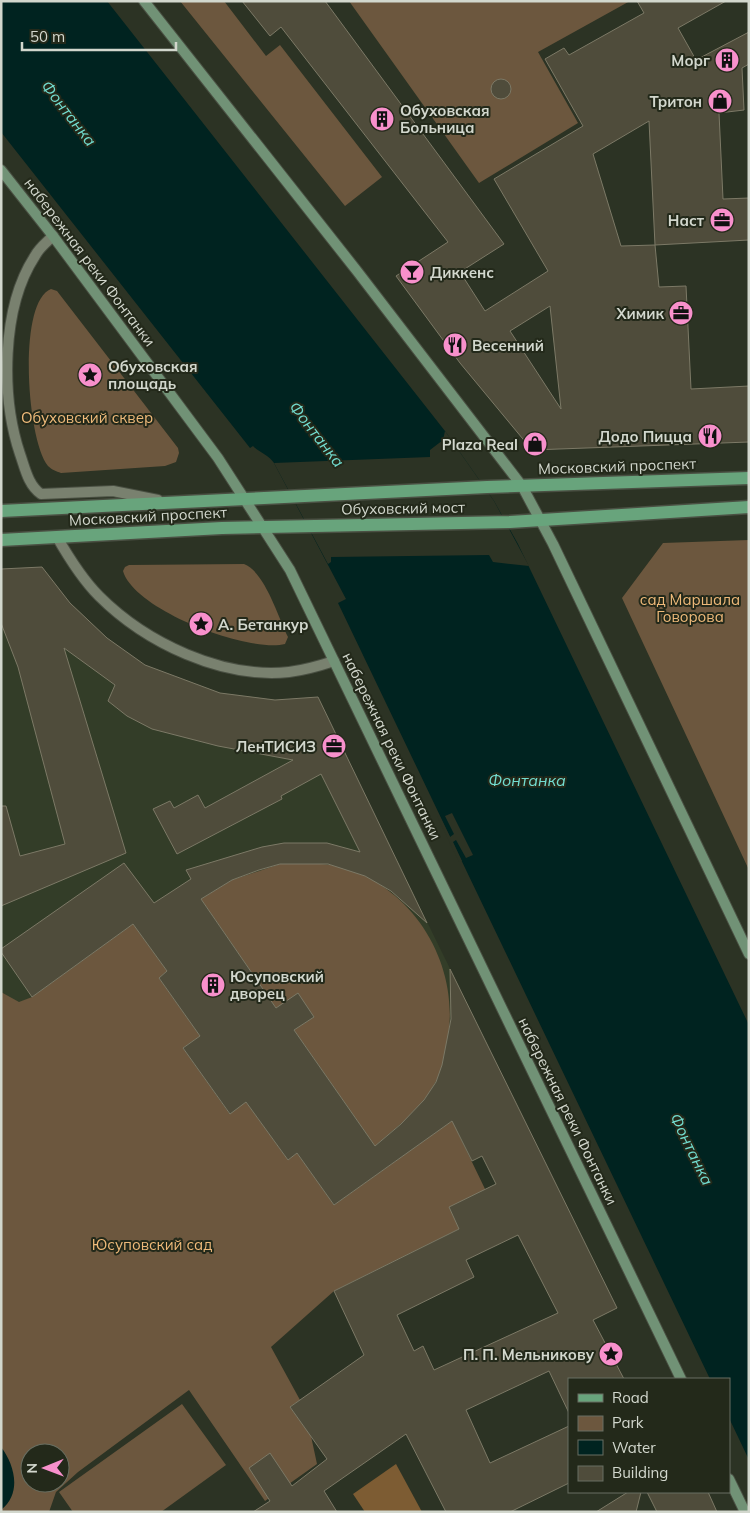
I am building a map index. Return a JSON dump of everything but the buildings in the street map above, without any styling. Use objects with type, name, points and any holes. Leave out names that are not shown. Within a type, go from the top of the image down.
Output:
[{"type":"main road","points":[[144,1],[357,271],[522,486],[540,518],[749,954]]},
{"type":"main road","name":"набережная реки Фонтанки","points":[[1,170],[53,236],[246,499],[290,570],[681,1378]]},
{"type":"main road","name":"Московский проспект","points":[[487,487],[749,478]]},
{"type":"main road","name":"Обуховский мост","points":[[279,498],[487,487]]},
{"type":"main road","name":"Московский проспект","points":[[1,511],[279,498]]},
{"type":"main road","points":[[540,518],[749,508]]},
{"type":"main road","name":"Обуховский мост","points":[[297,527],[510,522],[540,518]]},
{"type":"main road","name":"Московский проспект","points":[[1,540],[297,527]]},
{"type":"main road","points":[[730,1481],[745,1512]]},
{"type":"street","points":[[53,236],[35,255],[20,288],[8,350],[13,427],[29,480],[41,494],[113,491],[171,503]]},
{"type":"street","points":[[57,537],[81,576],[121,617],[174,647],[220,665],[258,671],[288,672],[334,661]]},
{"type":"shaded area","points":[[1,569],[70,603],[107,638],[145,665],[220,693],[275,700],[348,761],[518,1107],[470,1108],[334,1205],[297,1154],[288,1160],[230,1114],[183,1048],[200,1035],[159,978],[167,972],[32,997],[19,1003],[1,992]]},
{"type":"shaded area","points":[[396,1464],[422,1512],[365,1512],[353,1494]]},
{"type":"green space","points":[[180,1],[224,1],[266,56],[280,45],[382,177],[345,206]]},
{"type":"green space","points":[[349,1],[630,1],[538,52],[578,123],[479,183]]},
{"type":"green space","name":"Обуховский сквер","points":[[51,289],[57,291],[178,448],[179,453],[176,462],[165,466],[61,473],[48,466],[41,452],[35,430],[29,373],[33,319],[40,299]]},
{"type":"green space","name":"сад Маршала Говорова","points":[[749,540],[749,870],[622,598],[663,543]]},
{"type":"green space","points":[[244,564],[252,569],[265,585],[288,637],[285,644],[268,645],[246,642],[194,626],[169,614],[148,600],[132,586],[123,571],[129,565]]},
{"type":"green space","points":[[280,864],[333,865],[368,878],[392,893],[412,913],[429,936],[441,962],[448,990],[450,1018],[441,1070],[423,1101],[375,1146],[294,1030],[314,1017],[298,994],[276,1008],[201,899],[232,880]]},
{"type":"green space","name":"Юсуповский сад","points":[[133,924],[167,971],[159,978],[200,1036],[183,1048],[229,1113],[246,1102],[288,1160],[297,1153],[334,1205],[470,1108],[458,1133],[485,1189],[459,1229],[334,1291],[271,1347],[300,1400],[290,1407],[311,1436],[317,1464],[265,1501],[189,1390],[70,1479],[70,1443],[20,1443],[20,1493],[56,1493],[49,1512],[1,1512],[1,992],[19,1002],[32,997]]},
{"type":"green space","points":[[182,1404],[226,1465],[161,1512],[73,1512],[60,1493],[70,1493],[70,1484]]},
{"type":"water","name":"Фонтанка","points":[[1,1],[107,1],[445,431],[494,501],[518,544],[749,1025],[749,1460],[730,1420],[730,1378],[710,1378],[338,603],[346,599],[274,463],[253,446],[250,448],[1,132]]},
{"type":"water","points":[[1,1447],[13,1471],[14,1488],[8,1503],[1,1510]]},
{"type":"pier","points":[[445,431],[494,501],[529,566],[493,562],[489,555],[331,557],[331,562],[328,564],[274,463],[430,457],[430,450],[443,440]]},
{"type":"pier","points":[[452,813],[473,855],[466,858],[456,840],[453,842],[462,861],[459,862],[437,816],[439,815],[450,837],[454,834],[445,816]]},
{"type":"place","name":"Морг","points":[[727,60]]},
{"type":"place","name":"Тритон","points":[[720,101]]},
{"type":"place","name":"Обуховская Больница","points":[[382,119]]},
{"type":"place","name":"Наст","points":[[722,220]]},
{"type":"place","name":"Диккенс","points":[[412,272]]},
{"type":"place","name":"Химик","points":[[681,313]]},
{"type":"place","name":"Весенний","points":[[455,345]]},
{"type":"place","name":"Обуховская площадь","points":[[90,375]]},
{"type":"place","name":"Додо Пицца","points":[[710,436]]},
{"type":"place","name":"Plaza Real","points":[[535,444]]},
{"type":"place","name":"А. Бетанкур","points":[[201,624]]},
{"type":"place","name":"ЛенТИСИЗ","points":[[334,746]]},
{"type":"place","name":"Юсуповский дворец","points":[[213,985]]},
{"type":"place","name":"П. П. Мельникову","points":[[611,1354]]}]
